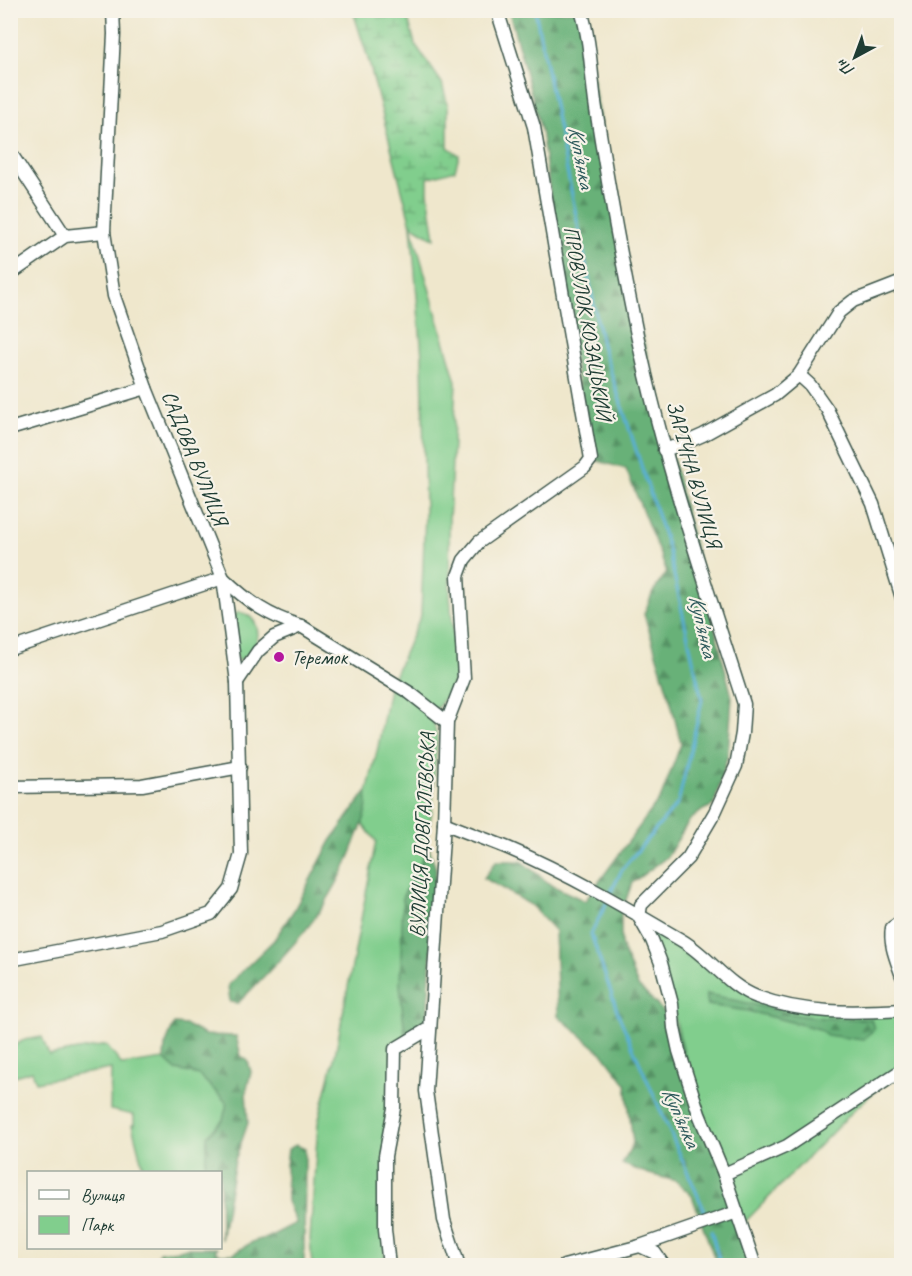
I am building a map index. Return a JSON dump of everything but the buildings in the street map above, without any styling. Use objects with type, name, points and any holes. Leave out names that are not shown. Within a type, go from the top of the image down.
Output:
[{"type":"street","name":"САДОВА ВУЛИЦЯ","points":[[10,960],[162,931],[211,914],[231,889],[241,854],[237,682],[223,579],[146,388],[114,296],[104,231],[114,34],[113,10]]},
{"type":"street","name":"ПРОВУЛОК КОЗАЦЬКИЙ","points":[[497,10],[534,127],[589,440],[591,459],[585,467]]},
{"type":"street","name":"ЗАРІЧНА ВУЛИЦЯ","points":[[581,10],[586,25],[604,156],[629,296],[664,450],[744,704],[736,766],[715,812],[688,858],[641,905],[639,917]]},
{"type":"street","points":[[10,152],[64,236]]},
{"type":"street","points":[[10,274],[64,236],[104,231]]},
{"type":"street","points":[[664,450],[703,435],[775,395],[799,375],[839,312],[854,301],[902,282]]},
{"type":"street","points":[[799,375],[810,385],[827,408],[873,504],[902,598]]},
{"type":"street","points":[[10,429],[146,388]]},
{"type":"street","name":"ВУЛИЦЯ ДОВГАЛІВСЬКА","points":[[459,1266],[444,1220],[426,1091],[444,823],[447,722],[464,678],[458,576],[464,560],[479,542],[585,467]]},
{"type":"street","points":[[10,649],[223,579],[243,598],[262,610],[301,626],[410,693],[447,722]]},
{"type":"street","points":[[237,682],[258,651],[274,638],[301,626]]},
{"type":"street","points":[[10,787],[142,785],[240,767]]},
{"type":"street","points":[[444,823],[507,848],[602,896],[695,949],[725,978],[755,996],[785,1005],[822,1011],[853,1013],[902,1010]]},
{"type":"street","points":[[639,917],[652,940],[661,963],[672,1004],[679,1051],[699,1114],[724,1174],[755,1266]]},
{"type":"street","points":[[902,921],[892,928],[891,934],[902,976]]},
{"type":"street","points":[[389,1266],[385,1229],[385,1156],[394,1108],[396,1049],[430,1028]]},
{"type":"street","points":[[724,1174],[788,1146],[902,1070]]},
{"type":"street","points":[[564,1266],[640,1246],[737,1212]]},
{"type":"street","points":[[640,1246],[655,1253],[664,1266]]},
{"type":"green space","points":[[353,11],[406,11],[415,44],[442,83],[448,106],[448,147],[459,155],[455,170],[428,178],[435,239],[411,225],[369,62]]},
{"type":"green space","points":[[509,11],[582,11],[619,241],[732,697],[728,754],[714,805],[689,821],[667,857],[632,883],[621,914],[621,945],[638,986],[673,1021],[755,1265],[717,1265],[692,1196],[676,1181],[622,1164],[633,1143],[626,1084],[604,1055],[558,1016],[555,931],[531,905],[484,878],[496,861],[521,861],[551,885],[585,901],[661,797],[681,744],[644,614],[653,592],[667,572],[626,469],[591,459],[571,341],[541,130]]},
{"type":"green space","points":[[411,225],[456,382],[449,522],[450,595],[456,669],[451,688],[432,715],[437,738],[432,811],[423,858],[403,896],[405,1035],[394,1108],[384,1265],[312,1266],[310,1239],[318,1123],[335,1055],[376,841],[360,821],[378,747],[389,688],[421,615],[425,514],[422,356]]},
{"type":"green space","points":[[238,612],[253,620],[258,635],[252,650],[246,657],[237,661],[232,618]]},
{"type":"green space","points":[[366,792],[366,811],[361,828],[346,865],[321,909],[307,929],[257,984],[238,1003],[230,1002],[228,985],[274,940],[294,910],[331,841]]},
{"type":"green space","points":[[429,848],[436,869],[427,1023],[405,1035],[400,985],[403,896]]},
{"type":"green space","points":[[639,917],[725,978],[785,1005],[901,1010],[901,1070],[856,1108],[742,1225],[698,1109],[667,986]]},
{"type":"green space","points":[[706,994],[797,1015],[871,1019],[874,1029],[863,1040],[827,1035],[819,1029],[748,1011],[708,1005]]},
{"type":"green space","points":[[174,1024],[186,1025],[205,1035],[236,1036],[241,1056],[248,1061],[251,1072],[246,1092],[248,1123],[235,1160],[222,1234],[222,1171],[205,1171],[207,1136],[223,1120],[227,1103],[199,1075],[176,1070],[164,1059],[165,1046]]},
{"type":"green space","points":[[42,1037],[49,1055],[106,1045],[122,1065],[164,1059],[178,1069],[204,1075],[216,1087],[228,1106],[223,1120],[210,1136],[205,1171],[144,1171],[132,1125],[134,1125],[134,1115],[110,1110],[111,1069],[36,1082],[32,1071],[11,1077],[10,1048],[24,1040]]},
{"type":"green space","points":[[296,1145],[305,1149],[304,1265],[154,1265],[159,1252],[216,1249],[215,1252],[221,1254],[233,1254],[254,1241],[269,1237],[296,1223],[287,1201],[288,1149]]},
{"type":"waterway","name":"Куп'янка","points":[[535,10],[602,345],[668,548],[702,700],[678,803],[623,868],[610,894]]},
{"type":"waterway","name":"Куп'янка","points":[[608,900],[591,934],[619,1016],[706,1214]]},
{"type":"waterway","name":"Куп'янка","points":[[711,1231],[721,1266]]},
{"type":"place","name":"Теремок","points":[[279,657]]}]
